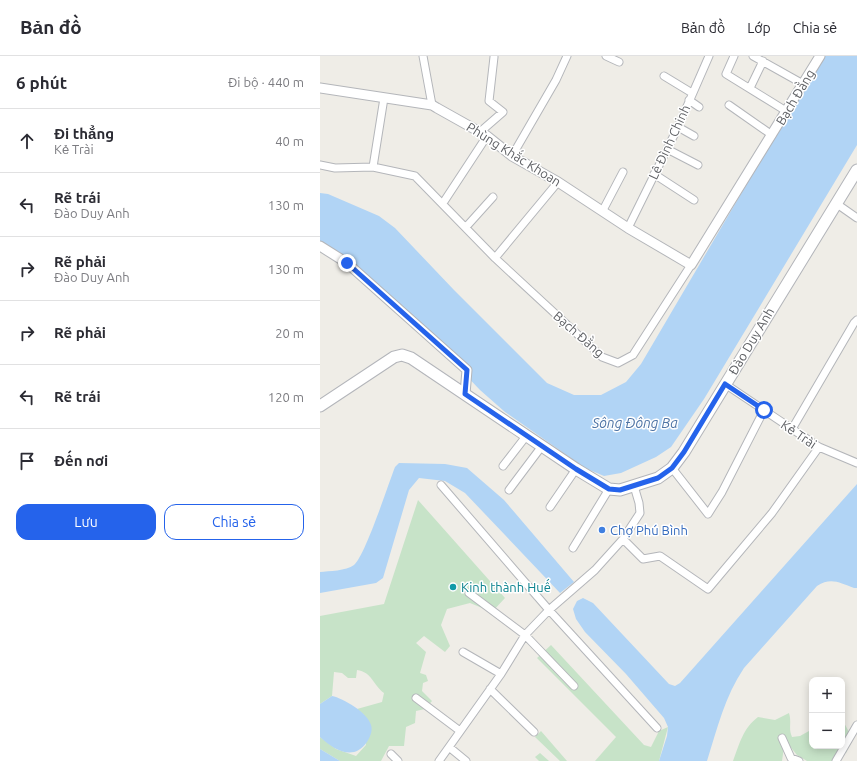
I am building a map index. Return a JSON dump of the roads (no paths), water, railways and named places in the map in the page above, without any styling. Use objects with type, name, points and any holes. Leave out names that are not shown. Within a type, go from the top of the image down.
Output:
[{"type":"main road","name":"Đào Duy Anh","points":[[609,489],[620,490],[658,478],[672,468],[684,452],[857,170]]},
{"type":"main road","points":[[320,406],[394,357],[402,356],[411,358],[576,469],[609,489]]},
{"type":"street","points":[[424,56],[432,105]]},
{"type":"street","points":[[512,156],[556,80],[567,56]]},
{"type":"street","points":[[606,56],[619,62]]},
{"type":"street","name":"Lê Đình Chinh","points":[[628,228],[678,127],[709,56]]},
{"type":"street","points":[[734,56],[726,74],[786,111]]},
{"type":"street","points":[[753,56],[803,84]]},
{"type":"street","name":"Bạch Đằng","points":[[320,165],[335,168],[373,167],[415,176],[443,203],[494,258],[602,356],[618,364],[633,355],[691,265],[820,56]]},
{"type":"street","points":[[443,203],[483,134],[504,112],[489,101],[494,57]]},
{"type":"street","points":[[750,88],[763,61]]},
{"type":"street","points":[[664,76],[692,93]]},
{"type":"street","name":"Phùng Khắc Khoan","points":[[320,88],[432,105],[483,134],[512,156],[558,182],[603,210],[628,228],[691,265]]},
{"type":"street","points":[[373,167],[384,98]]},
{"type":"street","points":[[689,100],[698,106]]},
{"type":"street","points":[[729,105],[772,135]]},
{"type":"street","points":[[678,127],[694,136]]},
{"type":"street","points":[[667,150],[698,165]]},
{"type":"street","points":[[603,210],[623,172]]},
{"type":"street","points":[[654,174],[694,200]]},
{"type":"street","points":[[494,258],[558,182]]},
{"type":"street","points":[[466,227],[493,198]]},
{"type":"street","points":[[837,204],[857,218]]},
{"type":"street","points":[[320,246],[347,263],[467,370],[465,394]]},
{"type":"street","points":[[792,429],[857,320]]},
{"type":"street","name":"Kẻ Trài","points":[[725,384],[819,447],[857,463]]},
{"type":"street","points":[[672,468],[708,514],[722,492],[764,410]]},
{"type":"street","points":[[503,466],[527,435]]},
{"type":"street","points":[[509,490],[542,446]]},
{"type":"street","points":[[623,539],[643,559],[660,556],[708,589],[772,513],[819,447]]},
{"type":"street","points":[[550,507],[576,469]]},
{"type":"street","points":[[441,485],[549,610],[657,728]]},
{"type":"street","points":[[439,761],[501,674],[525,635],[549,610],[595,570],[623,539],[640,513],[634,486]]},
{"type":"street","points":[[573,548],[609,489]]},
{"type":"street","points":[[468,593],[525,635],[574,686]]},
{"type":"street","points":[[463,652],[501,674]]},
{"type":"street","points":[[490,689],[534,732]]},
{"type":"street","points":[[416,698],[460,731]]},
{"type":"street","points":[[836,761],[857,725]]},
{"type":"street","points":[[782,738],[791,758],[799,761]]},
{"type":"street","points":[[449,747],[466,761]]},
{"type":"street","points":[[391,754],[398,761]]},
{"type":"water","name":"Sông Đông Ba","points":[[822,56],[857,56],[857,145],[704,399],[671,447],[656,457],[621,473],[604,476],[585,468],[505,412],[480,390],[416,323],[320,244],[320,193],[328,194],[379,216],[395,228],[454,290],[547,383],[574,395],[601,395],[626,382],[641,364]]},
{"type":"water","points":[[399,463],[445,464],[467,468],[504,500],[574,582],[560,593],[465,493],[445,481],[419,478],[409,490],[383,578],[376,583],[320,593],[320,572],[351,567],[359,559],[370,535],[395,467]]},
{"type":"water","points":[[857,484],[857,588],[831,581],[817,586],[744,668],[727,701],[707,761],[659,761],[667,736],[668,727],[664,718],[626,674],[585,632],[576,619],[573,609],[577,601],[583,598],[593,603],[669,684],[675,686],[680,683]]},
{"type":"water","points":[[332,696],[337,697],[354,707],[369,720],[372,727],[370,736],[362,748],[356,751],[344,752],[338,750],[320,737],[320,704]]},
{"type":"water","points":[[320,749],[340,761],[320,761]]},
{"type":"place","name":"Chợ Phú Bình","points":[[602,530]]},
{"type":"place","name":"Kinh thành Huế","points":[[453,587]]}]
